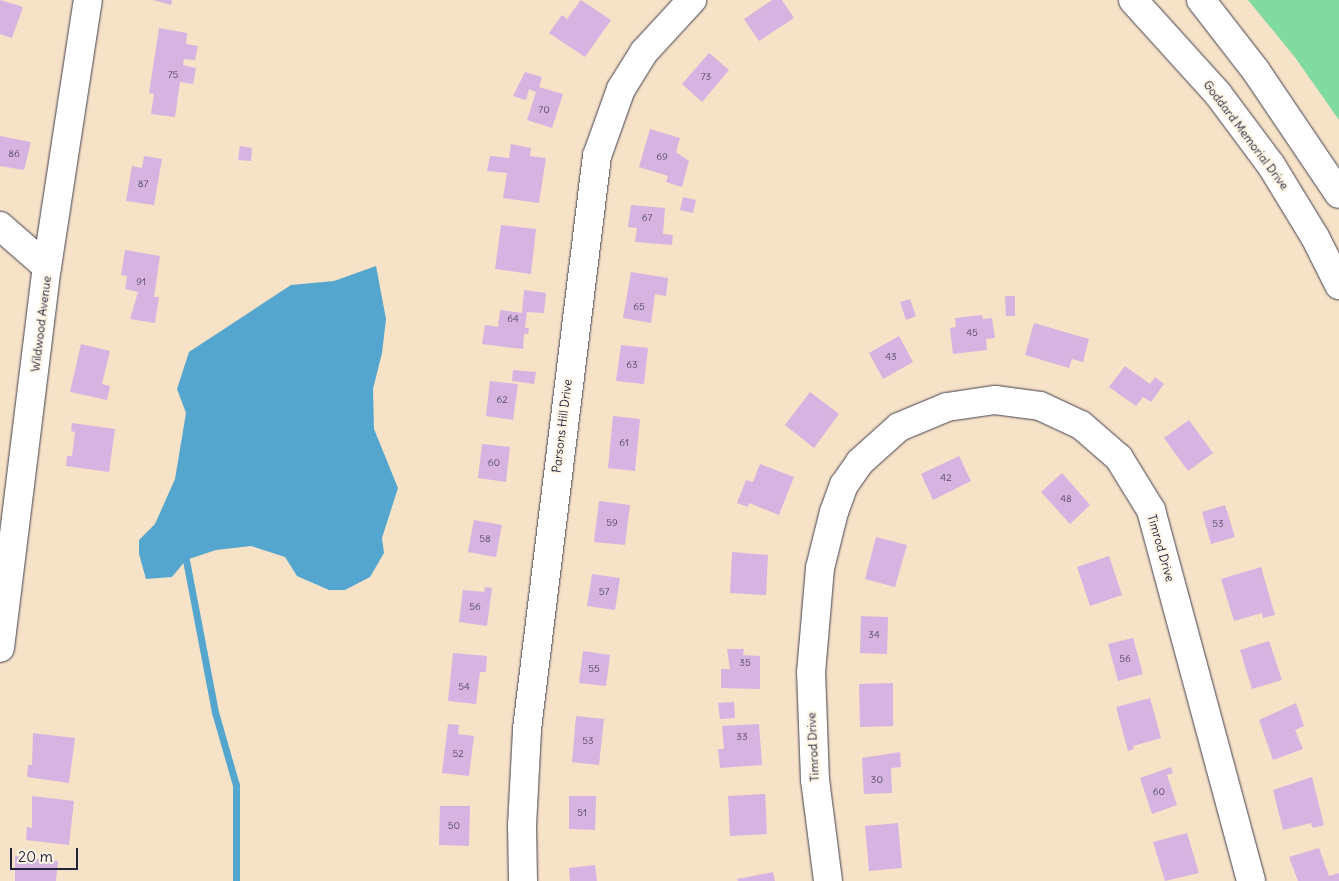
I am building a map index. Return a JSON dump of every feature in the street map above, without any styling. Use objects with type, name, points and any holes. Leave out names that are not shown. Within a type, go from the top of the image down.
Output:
[{"type":"street","name":"Wildwood Avenue","points":[[0,648],[47,267],[88,0]]},
{"type":"street","name":"Parsons Hill Drive","points":[[523,881],[522,826],[527,729],[597,156],[621,89],[644,52],[692,0]]},
{"type":"street","name":"Goddard Memorial Drive","points":[[1133,0],[1218,94],[1266,158],[1300,211],[1339,285]]},
{"type":"street","points":[[1200,0],[1256,71],[1339,194]]},
{"type":"street","points":[[0,226],[47,267]]},
{"type":"street","name":"Timrod Drive","points":[[828,881],[814,771],[811,672],[820,568],[834,512],[844,486],[860,462],[899,427],[947,407],[995,400],[1040,406],[1081,425],[1119,458],[1151,510],[1251,881]]},
{"type":"green space","points":[[1248,0],[1339,0],[1339,120],[1294,56]]},
{"type":"water","points":[[376,266],[386,319],[382,353],[373,389],[374,429],[398,488],[382,538],[384,553],[370,577],[345,590],[329,590],[297,576],[285,557],[251,546],[216,550],[186,560],[172,577],[146,579],[139,554],[139,540],[155,524],[175,479],[186,413],[177,389],[189,352],[291,285],[334,281]]},
{"type":"building","points":[[0,0],[23,7],[12,38],[0,34]]},
{"type":"building","points":[[153,0],[172,0],[171,5]]},
{"type":"building","points":[[581,0],[611,20],[585,57],[549,33],[562,15],[567,19]]},
{"type":"building","points":[[772,0],[782,0],[794,18],[759,41],[744,19]]},
{"type":"building","points":[[159,28],[187,33],[186,44],[198,46],[195,60],[184,59],[183,65],[196,68],[193,84],[180,82],[175,117],[151,114],[154,94],[149,93]]},
{"type":"building","points":[[709,53],[729,70],[702,102],[682,84]]},
{"type":"building","points":[[525,72],[542,77],[539,87],[563,94],[552,128],[527,120],[536,92],[529,89],[526,100],[513,96]]},
{"type":"building","points":[[650,129],[680,138],[676,152],[689,161],[682,187],[666,182],[668,176],[639,167]]},
{"type":"building","points":[[0,136],[31,142],[24,170],[0,166]]},
{"type":"building","points":[[511,144],[531,148],[530,156],[546,158],[539,203],[503,198],[507,173],[487,171],[490,156],[509,158]]},
{"type":"building","points":[[240,146],[252,148],[251,161],[238,160]]},
{"type":"building","points":[[144,156],[162,159],[154,205],[126,201],[132,166],[142,168]]},
{"type":"building","points":[[683,197],[696,200],[693,213],[680,210]]},
{"type":"building","points":[[631,205],[665,208],[663,234],[673,235],[672,245],[635,242],[637,228],[628,227]]},
{"type":"building","points":[[501,225],[536,229],[531,274],[495,269]]},
{"type":"building","points":[[125,250],[160,256],[154,297],[159,297],[155,323],[130,319],[138,292],[125,289],[127,276],[121,275]]},
{"type":"building","points":[[631,272],[668,278],[666,296],[655,294],[651,323],[623,318]]},
{"type":"building","points":[[524,290],[546,293],[544,313],[527,312],[525,328],[529,328],[528,334],[524,334],[523,349],[482,344],[485,325],[498,327],[500,310],[522,313]]},
{"type":"building","points":[[1005,296],[1015,296],[1015,316],[1006,316]]},
{"type":"building","points":[[910,299],[916,316],[906,320],[900,302]]},
{"type":"building","points":[[982,315],[983,319],[992,318],[995,338],[986,339],[987,350],[953,354],[950,328],[956,327],[955,318]]},
{"type":"building","points":[[1034,323],[1089,339],[1083,362],[1072,359],[1069,368],[1025,355]]},
{"type":"building","points":[[899,336],[913,362],[883,379],[869,353]]},
{"type":"building","points":[[81,344],[110,351],[102,384],[110,386],[107,400],[70,392]]},
{"type":"building","points":[[621,345],[648,348],[644,384],[616,381]]},
{"type":"building","points":[[1125,366],[1150,384],[1155,377],[1164,384],[1151,402],[1143,397],[1136,406],[1109,387]]},
{"type":"building","points":[[513,370],[536,372],[534,384],[512,381]]},
{"type":"building","points":[[490,381],[518,384],[513,420],[486,416]]},
{"type":"building","points":[[810,392],[839,414],[814,448],[785,425]]},
{"type":"building","points":[[613,416],[640,419],[635,471],[608,468]]},
{"type":"building","points":[[1189,420],[1213,453],[1188,471],[1164,438]]},
{"type":"building","points":[[72,423],[115,429],[109,472],[66,466],[67,456],[72,456],[75,432],[71,431]]},
{"type":"building","points":[[482,444],[510,447],[506,482],[478,478]]},
{"type":"building","points":[[959,456],[971,481],[933,500],[921,474]]},
{"type":"building","points":[[760,464],[794,477],[779,515],[749,503],[748,507],[737,503],[746,480],[753,482]]},
{"type":"building","points":[[1062,473],[1090,505],[1070,524],[1041,492]]},
{"type":"building","points":[[599,501],[630,505],[625,545],[594,542]]},
{"type":"building","points":[[1225,505],[1235,537],[1211,544],[1202,512]]},
{"type":"building","points":[[474,520],[502,525],[496,557],[468,552]]},
{"type":"building","points":[[876,537],[907,545],[895,587],[865,579]]},
{"type":"building","points":[[732,552],[768,555],[766,595],[730,593]]},
{"type":"building","points":[[1109,556],[1122,595],[1090,606],[1077,567]]},
{"type":"building","points":[[1261,567],[1275,615],[1263,618],[1262,613],[1234,621],[1221,579]]},
{"type":"building","points":[[592,574],[620,578],[615,610],[587,606]]},
{"type":"building","points":[[485,587],[492,588],[487,626],[459,622],[463,590],[484,592]]},
{"type":"building","points":[[861,616],[888,617],[887,654],[860,653]]},
{"type":"building","points":[[1133,638],[1143,674],[1118,681],[1108,644]]},
{"type":"building","points":[[1269,641],[1282,680],[1252,689],[1240,650]]},
{"type":"building","points":[[727,649],[744,649],[743,655],[760,656],[760,689],[721,688],[721,669],[730,669]]},
{"type":"building","points":[[583,651],[610,655],[606,686],[579,683]]},
{"type":"building","points":[[453,653],[487,656],[486,672],[480,672],[476,704],[448,701]]},
{"type":"building","points":[[893,683],[893,726],[860,727],[859,684]]},
{"type":"building","points":[[1150,698],[1161,738],[1133,746],[1134,749],[1128,751],[1116,707]]},
{"type":"building","points":[[734,702],[735,718],[720,719],[718,703]]},
{"type":"building","points":[[1296,703],[1304,726],[1295,730],[1303,749],[1273,760],[1259,720]]},
{"type":"building","points":[[576,716],[604,719],[599,765],[572,762]]},
{"type":"building","points":[[448,724],[459,725],[458,734],[474,736],[469,776],[442,773]]},
{"type":"building","points":[[759,724],[762,765],[720,768],[718,749],[724,749],[722,726]]},
{"type":"building","points":[[33,733],[75,738],[69,783],[27,777],[28,765],[32,765]]},
{"type":"building","points":[[900,752],[901,767],[891,768],[892,793],[864,794],[862,758]]},
{"type":"building","points":[[1171,767],[1173,773],[1167,775],[1177,805],[1152,814],[1140,778]]},
{"type":"building","points":[[1312,777],[1324,825],[1313,828],[1311,823],[1283,830],[1273,790]]},
{"type":"building","points":[[765,794],[767,834],[730,836],[728,796]]},
{"type":"building","points":[[32,796],[74,801],[69,845],[26,840],[27,827],[32,828]]},
{"type":"building","points":[[569,796],[596,796],[595,830],[569,829]]},
{"type":"building","points":[[440,806],[470,806],[469,846],[439,845]]},
{"type":"building","points":[[898,823],[902,868],[869,871],[865,826]]},
{"type":"building","points":[[1187,833],[1199,873],[1165,881],[1153,842]]},
{"type":"building","points":[[1319,848],[1329,876],[1339,873],[1339,881],[1298,881],[1289,857]]},
{"type":"building","points":[[15,856],[58,861],[56,881],[15,881]]},
{"type":"building","points":[[595,865],[597,881],[570,881],[569,868]]},
{"type":"building","points":[[773,872],[775,881],[738,881],[737,879]]},
{"type":"waterway","points":[[186,560],[215,712],[236,785],[236,881]]}]
